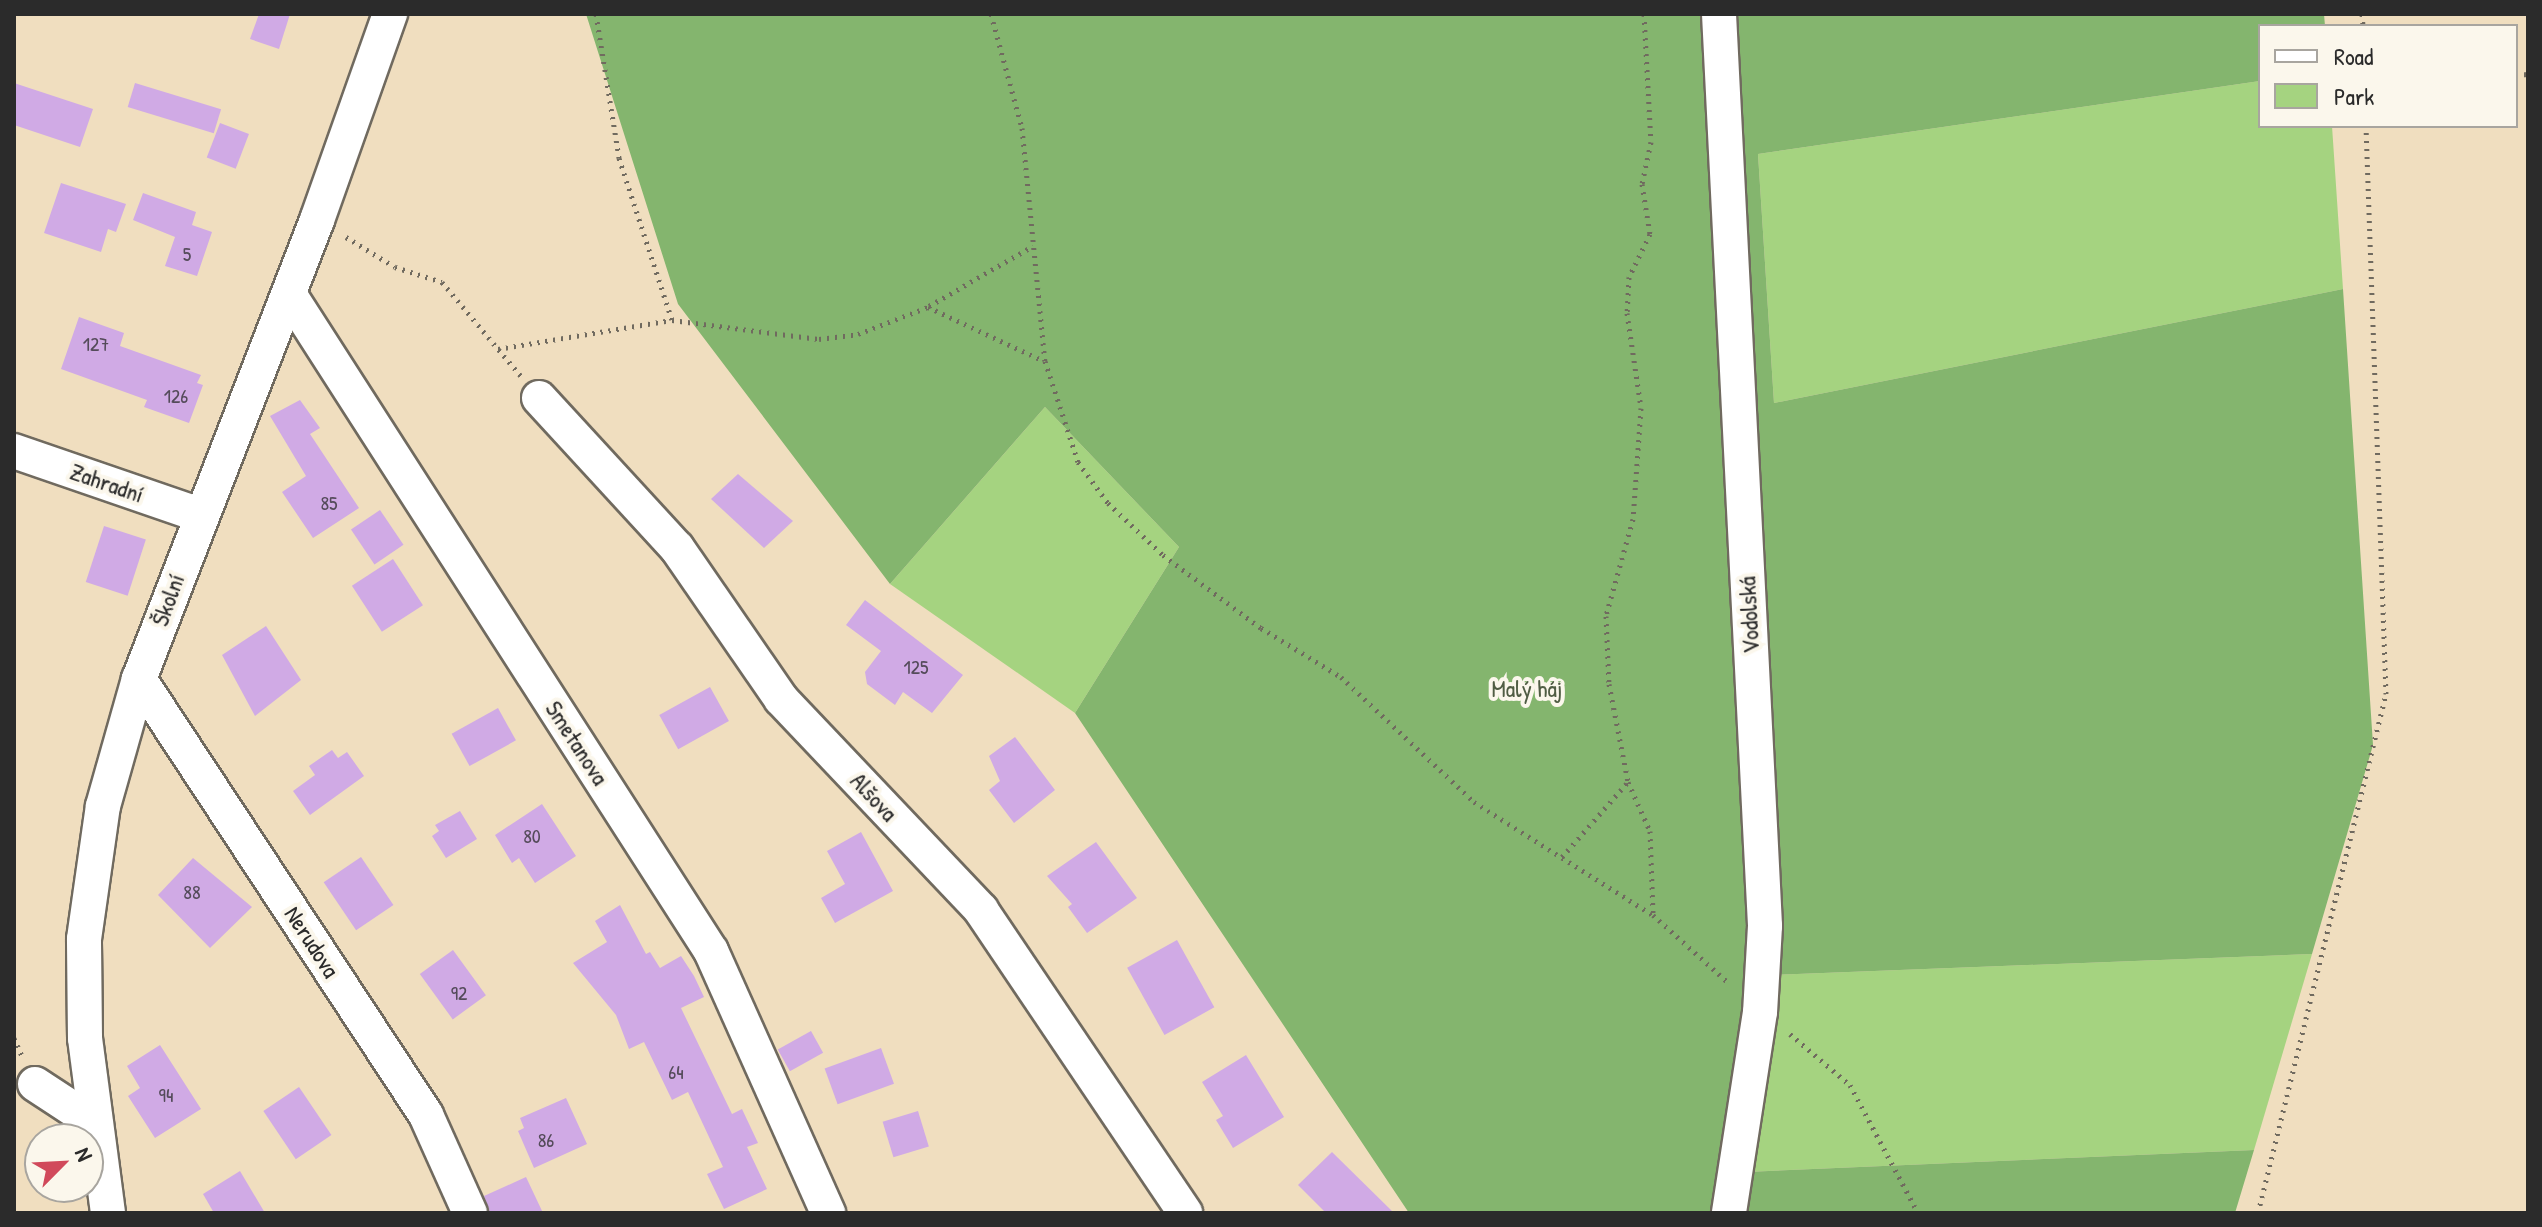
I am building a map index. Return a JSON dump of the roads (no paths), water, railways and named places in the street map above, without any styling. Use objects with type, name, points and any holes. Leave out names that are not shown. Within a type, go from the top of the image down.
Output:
[{"type":"street","name":"Školní","points":[[96,1123],[85,1038],[84,939],[103,806],[139,679],[200,515],[317,220],[390,14]]},
{"type":"street","name":"Vodolská","points":[[1719,14],[1765,926],[1760,1012],[1729,1213]]},
{"type":"street","name":"Smetanova","points":[[289,294],[711,951],[828,1213]]},
{"type":"street","name":"Alšova","points":[[539,398],[677,548],[781,699],[981,910],[1185,1213]]},
{"type":"street","name":"Zahradní","points":[[14,451],[200,515]]},
{"type":"street","name":"Nerudova","points":[[139,679],[426,1115],[470,1213]]},
{"type":"street","points":[[35,1084],[94,1123]]},
{"type":"street","name":"Školní","points":[[104,1183],[108,1213]]},
{"type":"park label","name":"Malý háj","points":[[1527,689]]}]
